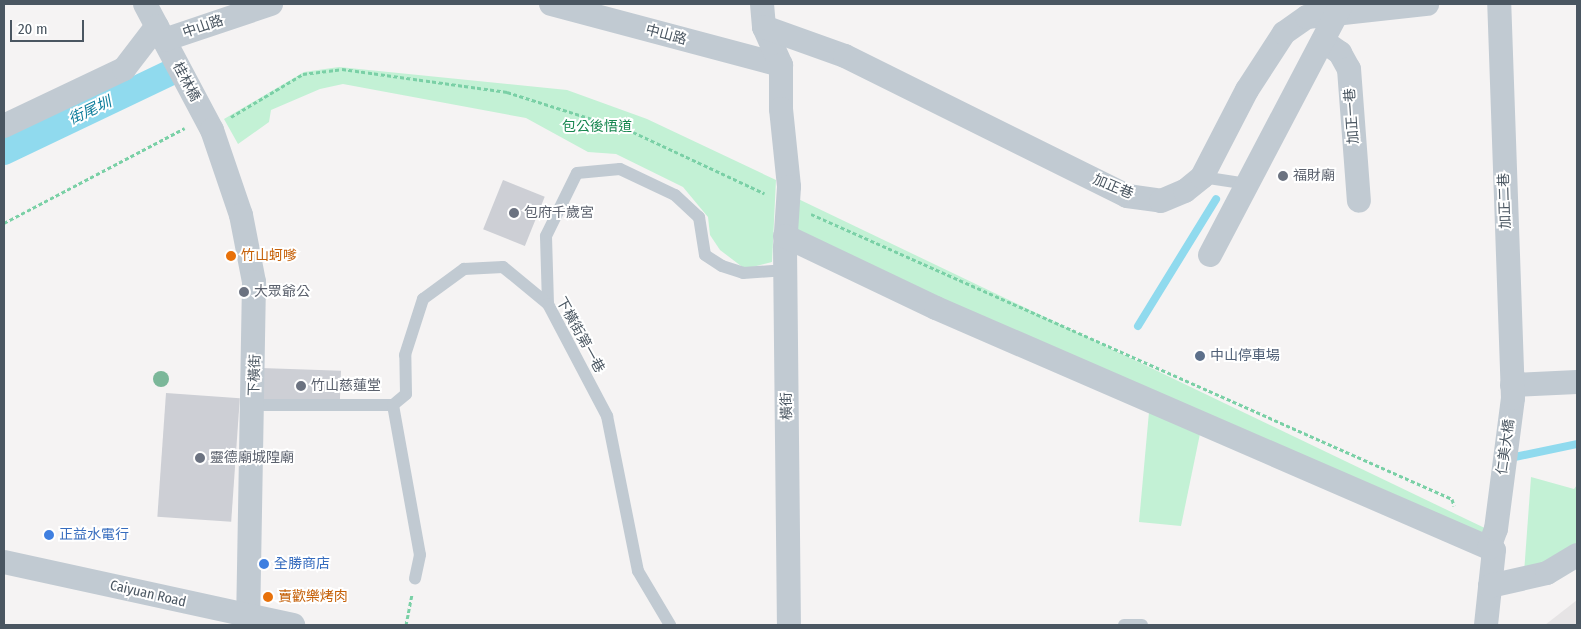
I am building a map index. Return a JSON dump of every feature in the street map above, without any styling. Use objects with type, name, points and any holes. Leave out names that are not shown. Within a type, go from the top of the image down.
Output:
[{"type":"street","points":[[4,126],[124,69],[160,33],[144,4]]},
{"type":"street","name":"中山路","points":[[160,33],[271,4]]},
{"type":"street","name":"中山路","points":[[551,4],[782,65]]},
{"type":"street","points":[[762,4],[764,27],[782,65]]},
{"type":"street","name":"加正巷","points":[[764,27],[845,56],[1127,196],[1161,201],[1185,191],[1202,177],[1247,90],[1284,34],[1306,17],[1341,8],[1427,4]]},
{"type":"street","name":"加正二巷","points":[[1498,4],[1512,391]]},
{"type":"street","points":[[1210,256],[1341,8]]},
{"type":"street","name":"桂林橋","points":[[160,33],[209,124]]},
{"type":"street","name":"加正一巷","points":[[1323,41],[1340,53],[1349,69],[1359,201]]},
{"type":"street","name":"橫街","points":[[782,65],[781,109],[788,195],[785,236],[789,625]]},
{"type":"street","name":"下橫街","points":[[209,124],[241,215],[254,282],[254,405],[249,621]]},
{"type":"street","points":[[785,236],[936,308],[1494,550],[1486,625]]},
{"type":"street","points":[[1512,391],[1577,382]]},
{"type":"street","name":"仁美大橋","points":[[1489,548],[1496,530],[1512,391]]},
{"type":"street","points":[[1490,586],[1547,574],[1577,555]]},
{"type":"street","name":"Caiyuan Road","points":[[4,562],[249,621],[293,625]]},
{"type":"lane","points":[[548,304],[546,236],[577,173],[620,169],[675,195],[699,217],[705,255],[722,266],[743,273],[786,270]]},
{"type":"lane","points":[[1202,177],[1248,184]]},
{"type":"lane","name":"下橫街第一巷","points":[[393,405],[406,394],[405,355],[423,299],[464,269],[503,267],[548,304],[607,416],[638,571],[670,625]]},
{"type":"lane","points":[[254,405],[393,405],[420,555],[415,578]]},
{"type":"lane","points":[[1124,625],[1142,625]]},
{"type":"path","points":[[4,224],[209,124],[303,74],[342,70],[507,92],[633,132],[788,195],[1452,499],[1464,537]]},
{"type":"path","points":[[406,625],[415,578]]},
{"type":"shaded area","points":[[1577,600],[1577,625],[1545,625]]},
{"type":"green space","name":"包公後悟道","points":[[339,67],[567,90],[647,119],[776,180],[772,262],[745,269],[720,250],[710,235],[708,217],[683,187],[616,154],[588,152],[526,118],[343,84],[320,89],[271,110],[269,122],[238,144],[224,119],[304,72]]},
{"type":"green space","points":[[792,196],[1491,531],[1487,543],[789,234]]},
{"type":"green space","points":[[1150,401],[1202,424],[1181,526],[1139,522]]},
{"type":"green space","points":[[1531,477],[1574,489],[1577,485],[1577,547],[1524,573]]},
{"type":"building","name":"包府千歲宮","points":[[503,180],[545,197],[525,246],[483,229]]},
{"type":"building","name":"竹山慈蓮堂","points":[[261,368],[341,371],[340,404],[260,401]]},
{"type":"building","name":"靈德廟城隍廟","points":[[166,393],[240,398],[231,522],[157,517]]},
{"type":"waterway","name":"街尾圳","points":[[4,152],[176,70]]},
{"type":"waterway","points":[[1138,326],[1216,199]]},
{"type":"waterway","name":"街尾圳","points":[[1510,458],[1577,444]]},
{"type":"place","name":"福財廟","points":[[1283,176]]},
{"type":"place","name":"包府千歲宮","points":[[514,213]]},
{"type":"place","name":"竹山蚵嗲","points":[[231,256]]},
{"type":"place","name":"大眾爺公","points":[[244,292]]},
{"type":"place","name":"中山停車場","points":[[1200,356]]},
{"type":"place","name":"竹山慈蓮堂","points":[[301,386]]},
{"type":"place","name":"靈德廟城隍廟","points":[[200,458]]},
{"type":"place","name":"正益水電行","points":[[49,535]]},
{"type":"place","name":"全勝商店","points":[[264,564]]},
{"type":"place","name":"賣歡樂烤肉","points":[[268,597]]}]
